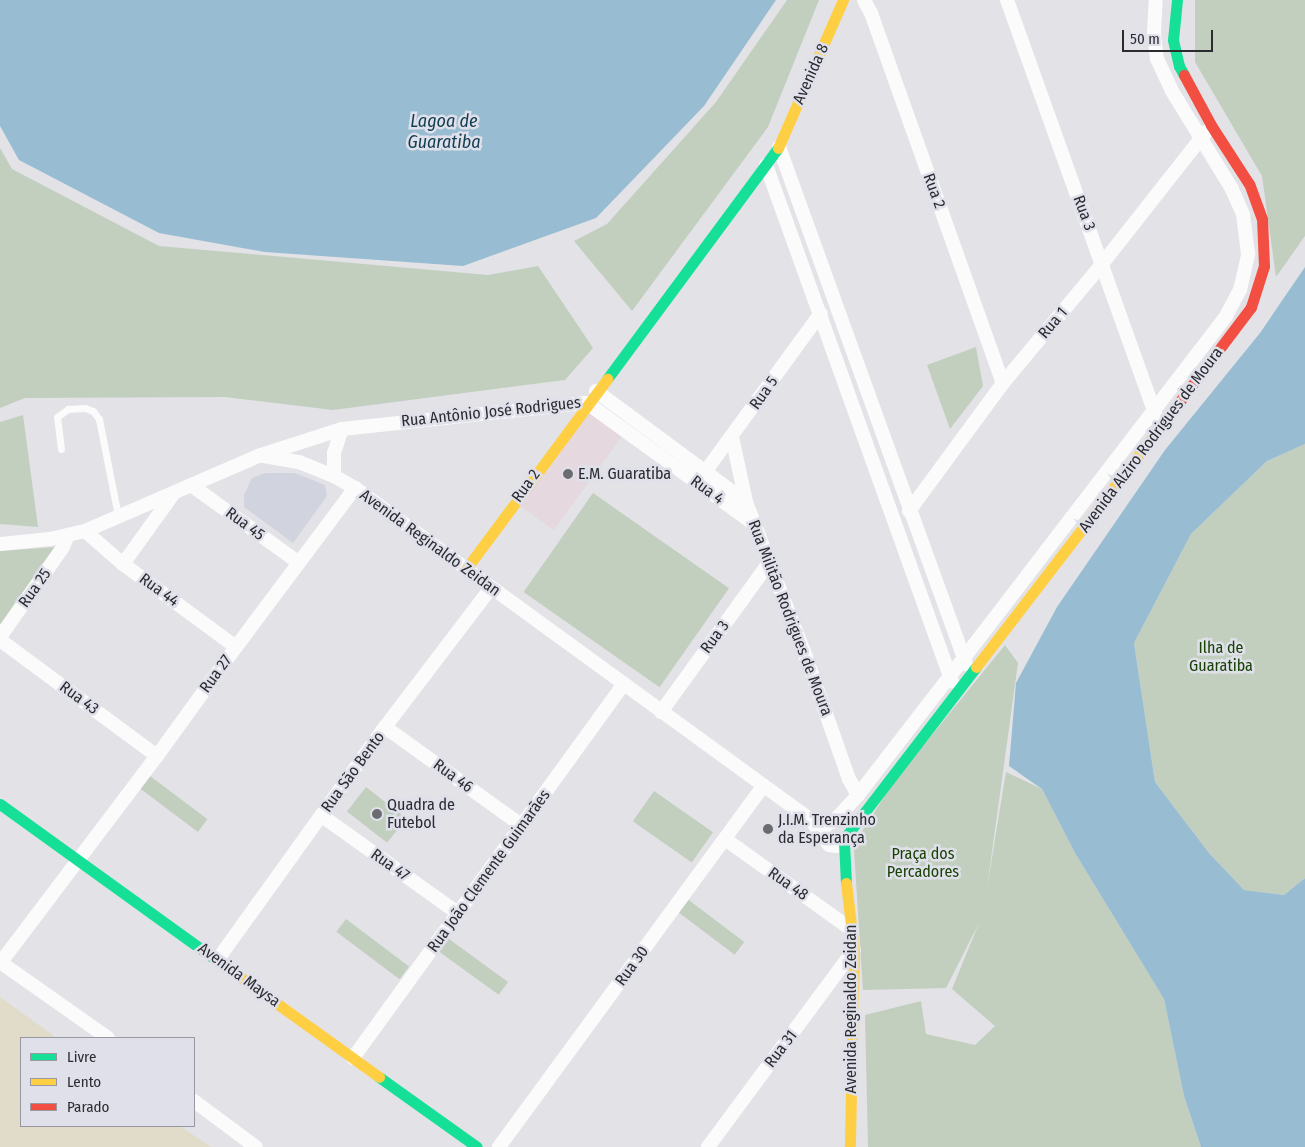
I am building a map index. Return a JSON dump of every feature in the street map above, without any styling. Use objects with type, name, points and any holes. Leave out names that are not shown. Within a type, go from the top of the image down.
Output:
[{"type":"street","name":"Avenida 8","points":[[779,147],[843,0]]},
{"type":"street","name":"Rua 2","points":[[864,0],[874,23],[1003,383]]},
{"type":"street","name":"Rua 3","points":[[1007,0],[1161,426]]},
{"type":"street","name":"Avenida Alziro Rodrigues de Moura","points":[[828,832],[1154,410],[1230,308],[1240,290],[1247,265],[1246,228],[1239,202],[1172,91],[1157,59],[1154,22],[1156,0]]},
{"type":"street","name":"Avenida Alziro Rodrigues de Moura","points":[[845,839],[1250,307],[1264,266],[1264,228],[1255,197],[1246,178],[1182,73],[1175,55],[1173,28],[1177,0]]},
{"type":"street","name":"Rua 1","points":[[909,511],[1003,383],[1102,264],[1212,124]]},
{"type":"street","name":"Rua Antônio José Rodrigues","points":[[261,455],[342,429],[587,403],[779,147]]},
{"type":"street","points":[[779,147],[909,511],[970,674]]},
{"type":"street","points":[[766,165],[821,313],[956,692]]},
{"type":"street","name":"Rua 5","points":[[697,483],[821,313]]},
{"type":"street","name":"Rua 4","points":[[596,392],[746,502]]},
{"type":"street","name":"Rua 2","points":[[466,569],[587,403]]},
{"type":"street","name":"Rua 4","points":[[587,403],[754,524]]},
{"type":"street","points":[[334,476],[334,452],[342,429]]},
{"type":"street","name":"Rua Militão Rodrigues de Moura","points":[[732,437],[746,502],[754,524],[849,779],[862,790]]},
{"type":"street","points":[[0,544],[67,536],[85,530],[261,455]]},
{"type":"street","name":"Avenida Reginaldo Zeidan","points":[[261,455],[292,460],[334,476],[355,488],[828,832],[837,846],[845,839]]},
{"type":"street","name":"Rua 45","points":[[191,485],[299,563]]},
{"type":"street","name":"Rua 27","points":[[0,962],[158,756],[236,647],[355,488]]},
{"type":"street","points":[[123,564],[175,492]]},
{"type":"street","name":"Rua 44","points":[[85,530],[123,564],[236,647]]},
{"type":"street","name":"Rua 25","points":[[0,638],[64,547],[67,536]]},
{"type":"street","name":"Rua 3","points":[[661,712],[769,563]]},
{"type":"street","name":"Rua São Bento","points":[[218,959],[385,728],[491,588]]},
{"type":"street","points":[[983,632],[993,646]]},
{"type":"street","name":"Rua 43","points":[[0,638],[158,756]]},
{"type":"street","name":"Rua João Clemente Guimarães","points":[[353,1058],[624,684]]},
{"type":"street","name":"Rua 46","points":[[385,728],[521,825]]},
{"type":"street","name":"Rua 30","points":[[499,1147],[763,786]]},
{"type":"street","points":[[862,790],[878,795]]},
{"type":"street","name":"Avenida Maysa","points":[[0,804],[477,1147]]},
{"type":"street","name":"Rua 47","points":[[322,816],[459,914]]},
{"type":"street","points":[[828,832],[843,825],[845,839]]},
{"type":"street","name":"Avenida Reginaldo Zeidan","points":[[828,832],[844,871]]},
{"type":"street","name":"Rua 48","points":[[725,839],[852,930]]},
{"type":"street","name":"Avenida Reginaldo Zeidan","points":[[845,839],[844,871],[854,950],[850,1147]]},
{"type":"street","points":[[830,914],[847,889]]},
{"type":"street","name":"Rua 31","points":[[708,1147],[854,950]]},
{"type":"street","points":[[0,962],[107,1037]]},
{"type":"street","points":[[195,1102],[256,1147]]},
{"type":"lane","points":[[61,449],[57,417],[68,409],[85,408],[93,411],[99,419],[118,516]]},
{"type":"shaded area","points":[[588,408],[624,434],[554,530],[518,504]]},
{"type":"shaded area","points":[[265,473],[295,473],[325,485],[327,496],[293,543],[244,507],[244,495],[252,478]]},
{"type":"green space","points":[[787,0],[819,0],[768,127],[632,311],[574,241],[607,224],[716,102]]},
{"type":"green space","points":[[1195,0],[1305,0],[1305,236],[1276,277],[1262,176],[1195,62]]},
{"type":"green space","points":[[0,148],[12,169],[159,246],[488,275],[538,266],[593,348],[565,380],[333,410],[225,397],[25,398],[0,408]]},
{"type":"green space","points":[[976,347],[983,386],[950,429],[927,365]]},
{"type":"green space","points":[[23,415],[38,527],[0,524],[0,422]]},
{"type":"green space","name":"Ilha de Guaratiba","points":[[1305,444],[1305,878],[1284,895],[1244,890],[1209,853],[1155,782],[1134,643],[1191,534],[1267,461]]},
{"type":"green space","points":[[593,493],[729,588],[660,687],[524,592]]},
{"type":"green space","points":[[56,547],[0,627],[0,551]]},
{"type":"green space","name":"Praça dos Percadores","points":[[1005,645],[1018,663],[987,888],[1006,772],[1042,789],[1075,853],[1164,999],[1184,1096],[1201,1147],[868,1147],[865,1015],[921,1001],[926,1034],[975,1045],[995,1026],[952,989],[979,923],[946,988],[863,990],[854,850],[861,833],[893,783]]},
{"type":"green space","points":[[150,776],[208,819],[198,832],[140,789]]},
{"type":"green space","name":"Quadra de Futebol","points":[[366,787],[406,818],[387,843],[347,811]]},
{"type":"green space","points":[[654,791],[713,832],[692,863],[633,821]]},
{"type":"green space","points":[[686,898],[744,942],[735,955],[676,911]]},
{"type":"green space","points":[[346,919],[409,967],[399,979],[336,932]]},
{"type":"green space","points":[[449,939],[508,982],[499,995],[440,952]]},
{"type":"sand","points":[[0,997],[56,1037],[20,1037],[20,1127],[181,1127],[211,1147],[0,1147]]},
{"type":"water","name":"Lagoa de Guaratiba","points":[[0,0],[776,0],[704,106],[596,218],[463,266],[265,252],[159,233],[19,160],[0,126]]},
{"type":"water","points":[[1305,267],[1305,444],[1267,461],[1191,534],[1134,643],[1155,782],[1209,853],[1244,890],[1284,895],[1305,878],[1305,1147],[1201,1147],[1184,1096],[1164,999],[1075,853],[1042,789],[1009,766],[1016,683],[1057,607],[1165,450],[1260,333]]},
{"type":"traffic: fast","points":[[1177,0],[1173,40],[1179,66],[1184,75]]},
{"type":"traffic: fast","points":[[607,379],[778,148]]},
{"type":"traffic: fast","points":[[846,883],[844,842],[847,835],[976,667]]},
{"type":"traffic: fast","points":[[0,804],[215,959]]},
{"type":"traffic: fast","points":[[379,1077],[477,1147]]},
{"type":"traffic: slow","points":[[778,148],[843,0]]},
{"type":"traffic: slow","points":[[466,569],[607,379]]},
{"type":"traffic: slow","points":[[976,667],[1152,438]]},
{"type":"traffic: slow","points":[[846,883],[854,950],[850,1147]]},
{"type":"traffic: slow","points":[[215,959],[379,1077]]},
{"type":"traffic: jam","points":[[1152,438],[1251,307],[1264,266],[1262,219],[1249,184],[1211,125],[1184,75]]},
{"type":"place","name":"E.M. Guaratiba","points":[[568,474]]},
{"type":"place","name":"Quadra de Futebol","points":[[377,814]]},
{"type":"place","name":"J.I.M. Trenzinho da Esperança","points":[[768,829]]}]
